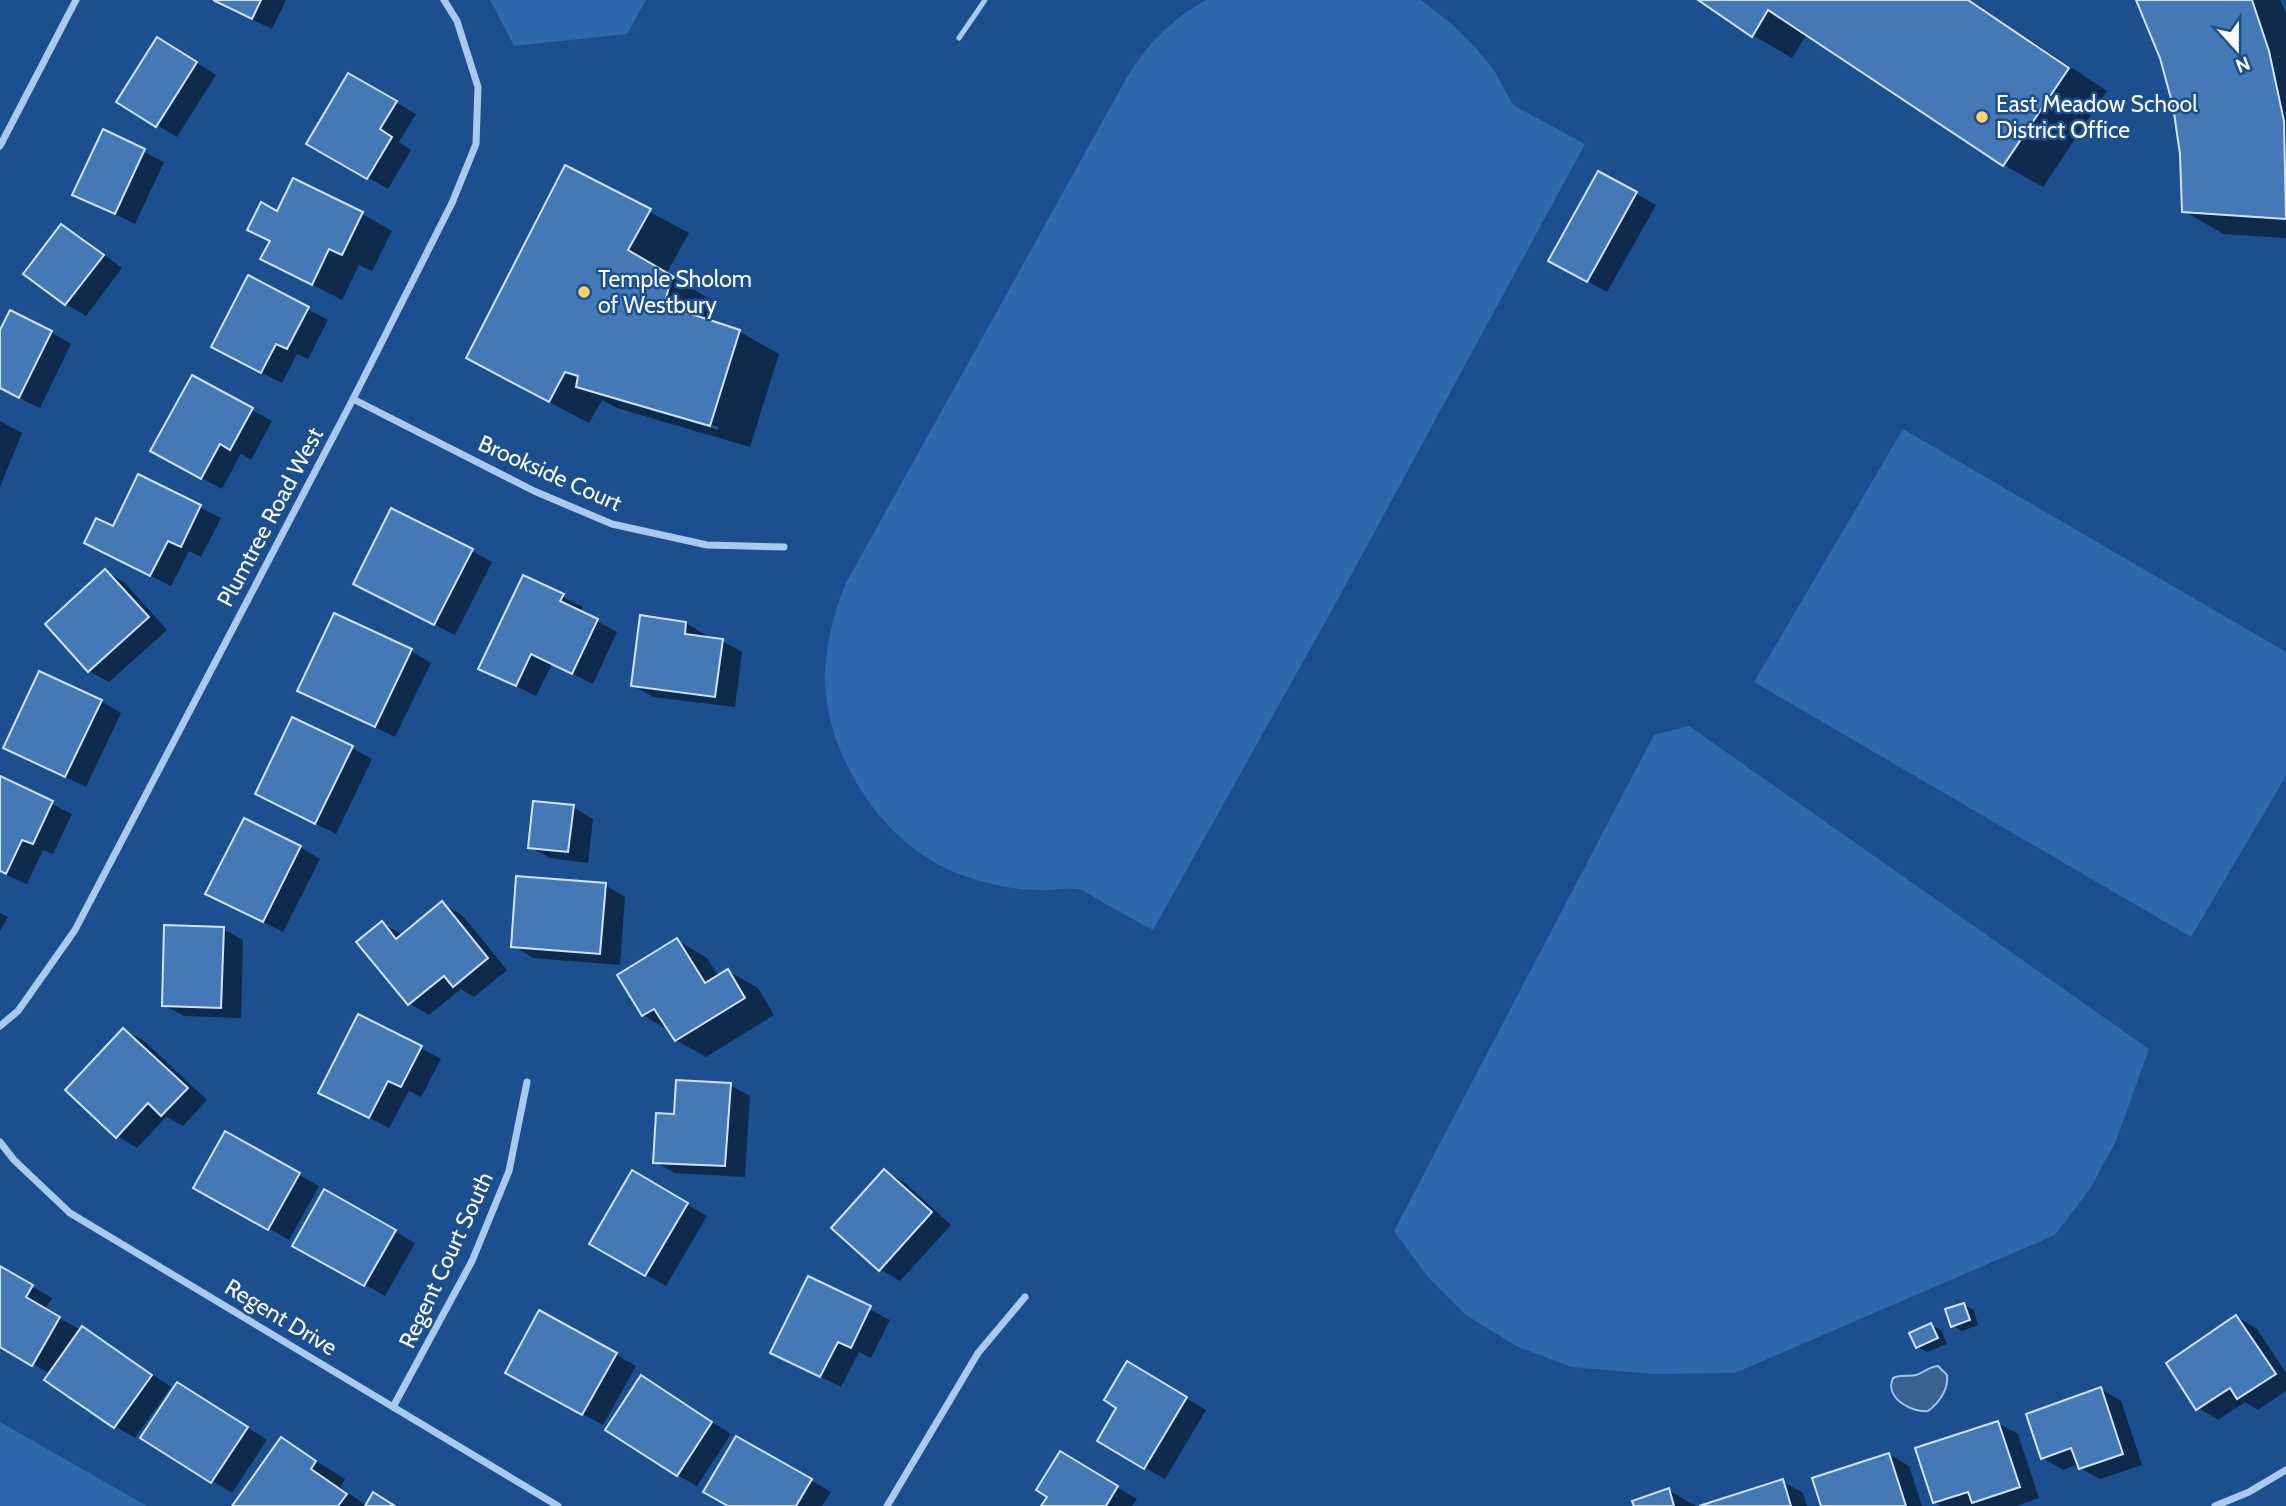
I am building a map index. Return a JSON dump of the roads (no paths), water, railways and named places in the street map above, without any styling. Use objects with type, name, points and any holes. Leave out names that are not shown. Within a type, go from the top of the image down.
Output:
[{"type":"street","points":[[0,146],[76,0]]},
{"type":"street","name":"Plumtree Road West","points":[[0,1026],[18,1011],[75,930],[353,399],[452,203],[476,145],[478,87],[457,21],[444,0]]},
{"type":"street","name":"Brookside Court","points":[[353,399],[534,491],[612,524],[707,545],[784,547]]},
{"type":"street","name":"Regent Court South","points":[[393,1407],[471,1261],[509,1171],[527,1082]]},
{"type":"street","name":"Regent Drive","points":[[0,1142],[14,1160],[70,1213],[558,1506]]},
{"type":"street","points":[[887,1506],[978,1353],[1025,1297]]},
{"type":"street","points":[[2215,1506],[2249,1492],[2286,1471]]},
{"type":"lane","points":[[959,38],[985,0]]},
{"type":"place","name":"East Meadow School District Office","points":[[1982,117]]},
{"type":"place","name":"Temple Sholom of Westbury","points":[[584,292]]}]
